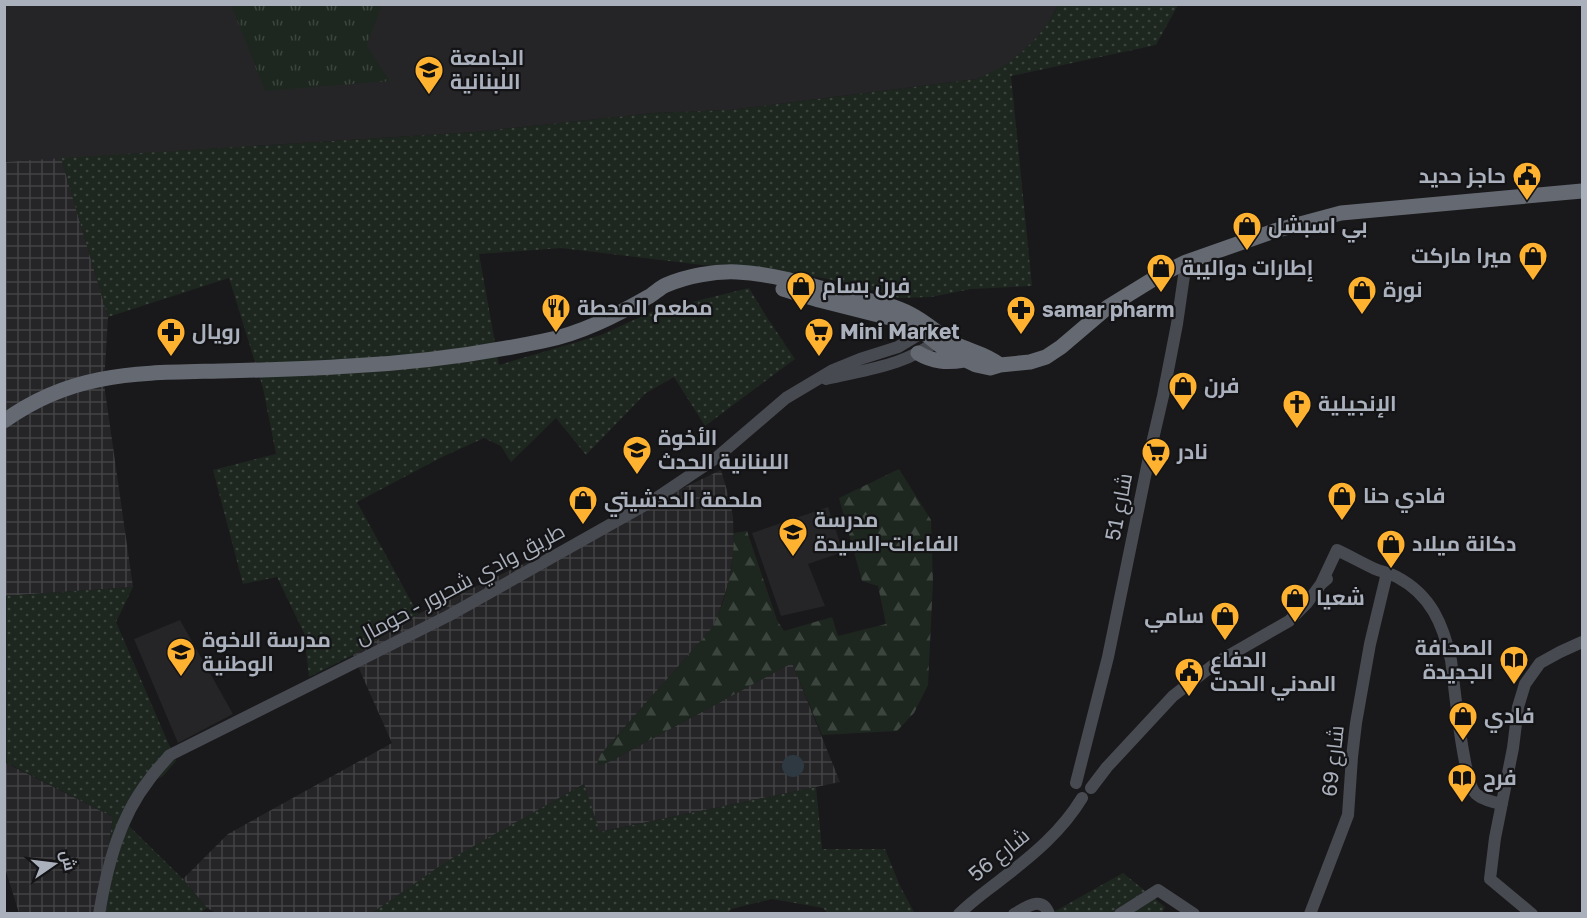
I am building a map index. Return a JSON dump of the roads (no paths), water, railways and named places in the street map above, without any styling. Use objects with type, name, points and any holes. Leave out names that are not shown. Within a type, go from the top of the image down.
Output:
[{"type":"highway","points":[[932,334],[947,351],[976,365],[990,368],[1030,362],[1046,357],[1061,348],[1108,307],[1143,284],[1186,262],[1274,231],[1341,213],[1582,191]]},
{"type":"highway","points":[[4,421],[30,404],[61,390],[115,376],[161,372],[278,370],[411,362],[534,343],[594,325],[651,296],[695,285],[737,280],[776,286],[819,300],[906,322],[963,348],[992,358],[1000,365]]},
{"type":"highway","points":[[918,353],[937,361],[964,360]]},
{"type":"street","name":"شارع 51","points":[[1082,788],[1078,772],[1108,657],[1163,396],[1186,262]]},
{"type":"street","name":"طريق وادي شحرور - حومال","points":[[810,383],[898,363],[918,353],[932,334]]},
{"type":"street","name":"طريق وادي شحرور - حومال","points":[[99,914],[118,834],[148,780],[170,755],[448,616],[652,501],[716,458],[786,398],[833,370],[932,334]]},
{"type":"street","points":[[1082,788],[1107,767],[1173,696],[1216,663],[1289,621],[1307,603],[1339,557],[1396,576],[1413,587],[1434,610],[1442,625],[1451,660],[1460,733],[1472,788],[1475,793],[1488,800],[1502,804]]},
{"type":"street","name":"شارع 69","points":[[1310,914],[1348,815],[1356,723],[1382,571]]},
{"type":"street","points":[[1532,914],[1490,879],[1518,707],[1525,684],[1540,663],[1582,642]]},
{"type":"street","name":"شارع 56","points":[[959,914],[1035,854],[1063,825],[1082,788]]},
{"type":"street","points":[[1120,914],[1158,890],[1194,914]]},
{"type":"street","points":[[1014,914],[1036,903],[1042,903],[1049,914]]},
{"type":"place","name":"الجامعة اللبنانية","points":[[429,96]]},
{"type":"place","name":"حاجز حديد","points":[[1527,202]]},
{"type":"place","name":"بي اسبشل","points":[[1247,252]]},
{"type":"place","name":"ميرا ماركت","points":[[1533,282]]},
{"type":"place","name":"إطارات دواليبة","points":[[1161,294]]},
{"type":"place","name":"فرن بسام","points":[[801,312]]},
{"type":"place","name":"نورة","points":[[1362,316]]},
{"type":"place","name":"مطعم المحطة","points":[[556,334]]},
{"type":"place","name":"samar pharm","points":[[1021,336]]},
{"type":"place","name":"رويال","points":[[171,358]]},
{"type":"place","name":"Mini Market","points":[[819,358]]},
{"type":"place","name":"فرن","points":[[1183,412]]},
{"type":"place","name":"الإنجيلية","points":[[1297,430]]},
{"type":"place","name":"الأخوة اللبنانية الحدث","points":[[637,476]]},
{"type":"place","name":"نادر","points":[[1156,478]]},
{"type":"place","name":"فادي حنا","points":[[1342,522]]},
{"type":"place","name":"ملحمة الحدشيتي","points":[[583,526]]},
{"type":"place","name":"مدرسة الفاءات-السيدة","points":[[793,558]]},
{"type":"place","name":"دكانة ميلاد","points":[[1391,570]]},
{"type":"place","name":"شعيا","points":[[1295,624]]},
{"type":"place","name":"سامي","points":[[1225,642]]},
{"type":"place","name":"مدرسة الاخوة الوطنية","points":[[181,678]]},
{"type":"place","name":"الصحافة الجديدة","points":[[1514,686]]},
{"type":"place","name":"الدفاع المدني الحدت","points":[[1189,698]]},
{"type":"place","name":"فادي","points":[[1463,742]]},
{"type":"place","name":"فرح","points":[[1462,804]]}]
